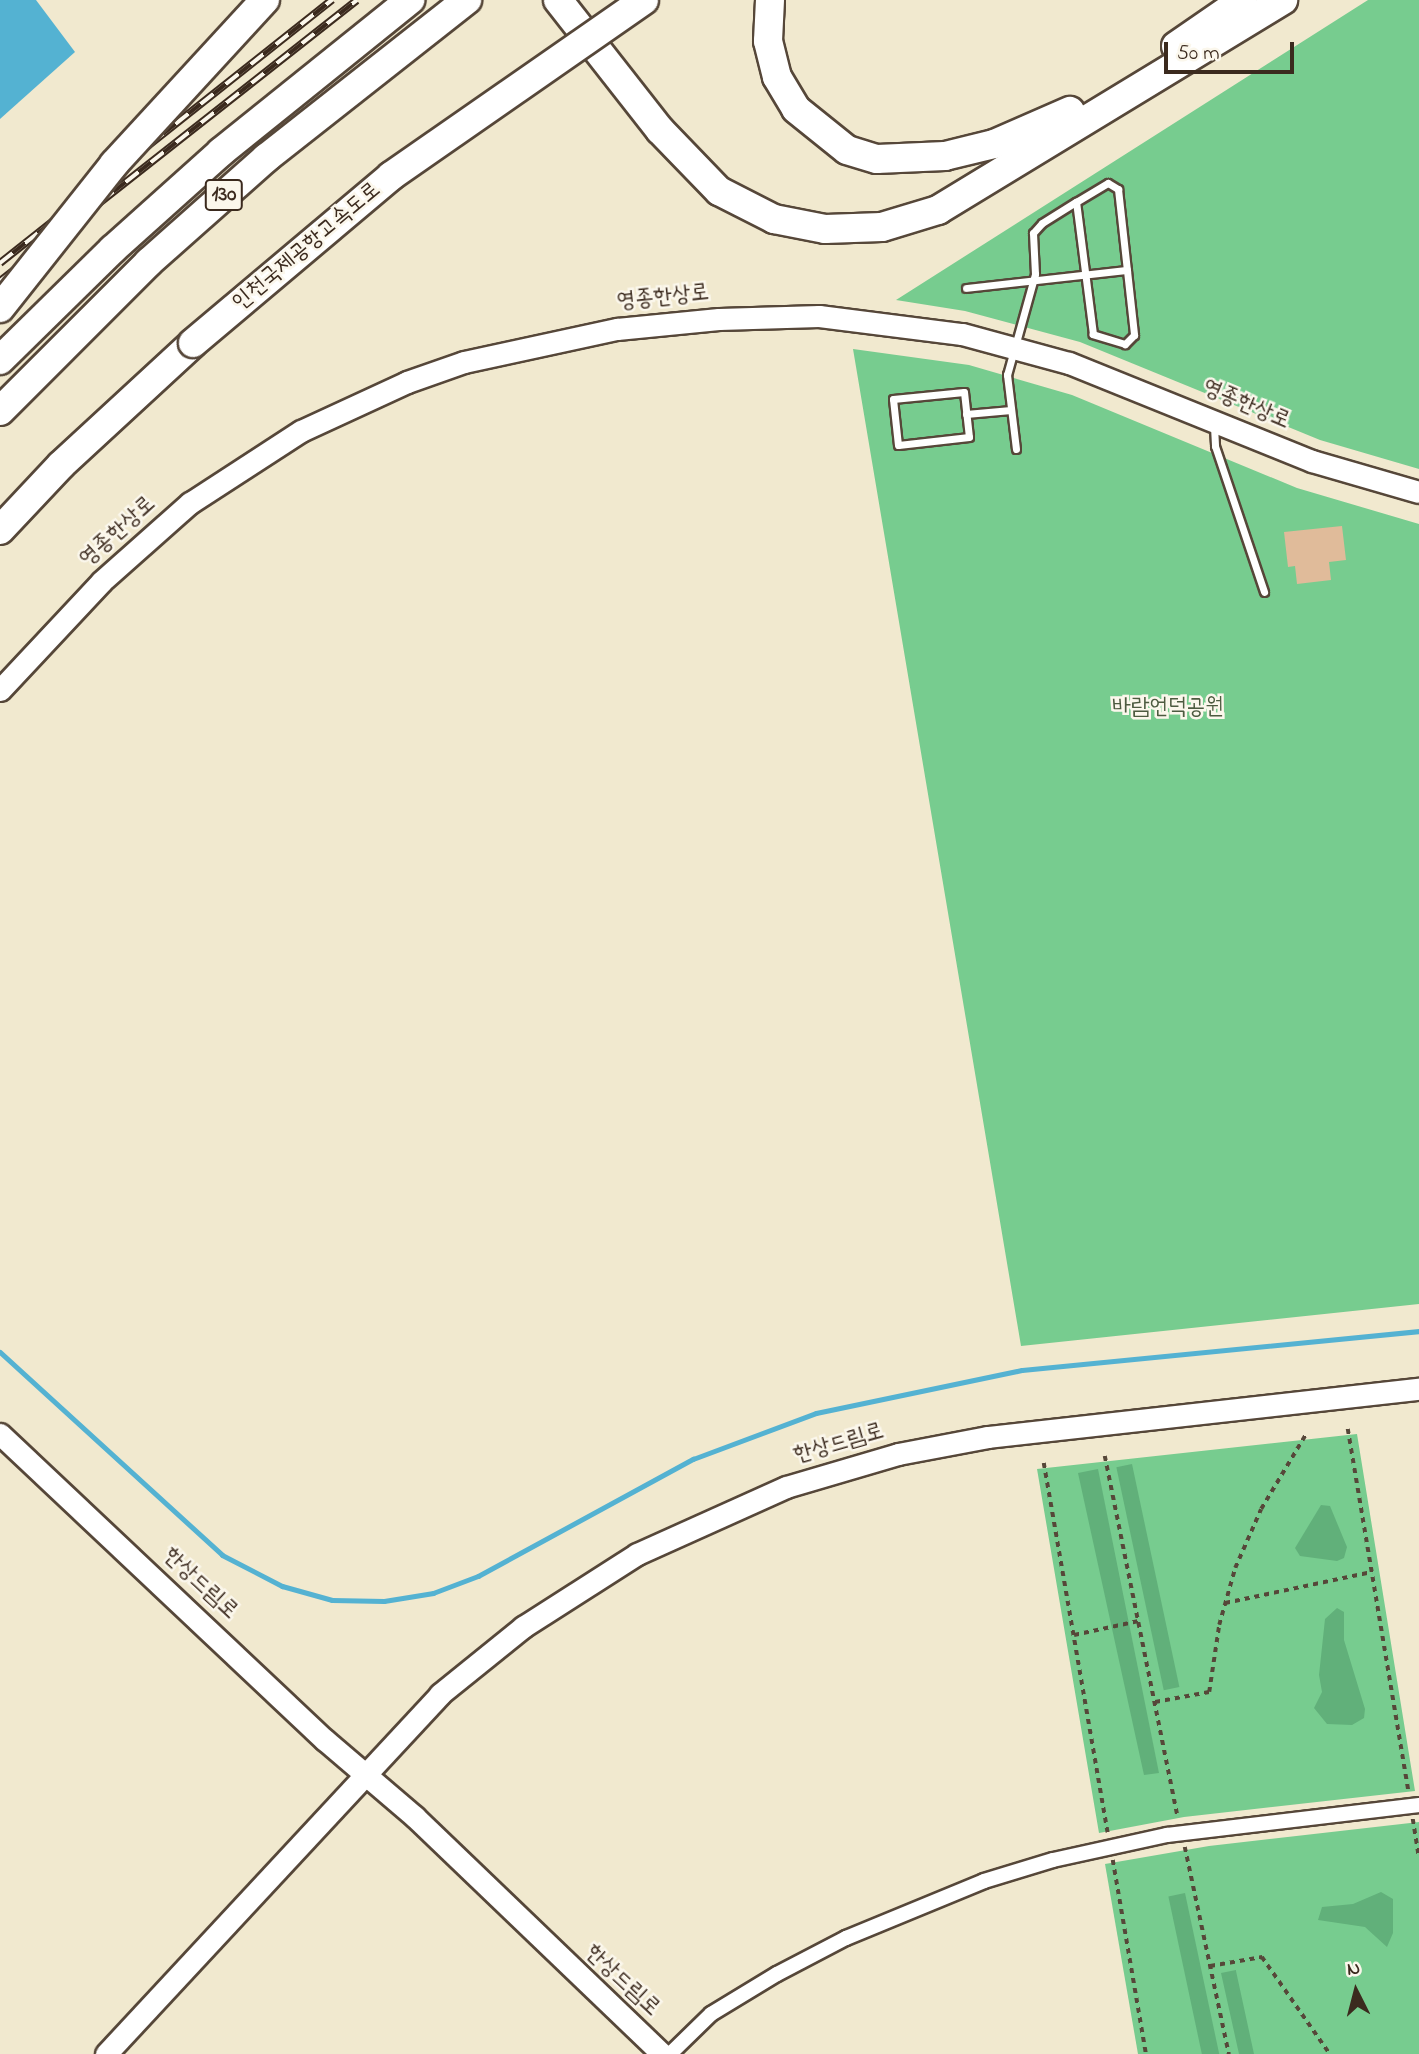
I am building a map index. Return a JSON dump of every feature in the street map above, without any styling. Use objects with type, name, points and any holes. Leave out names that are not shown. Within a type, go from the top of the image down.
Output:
[{"type":"highway","points":[[0,308],[114,164],[265,0]]},
{"type":"highway","name":"130","points":[[0,360],[113,249],[221,152],[410,0]]},
{"type":"highway","name":"130","points":[[0,411],[139,271],[227,193],[467,0]]},
{"type":"highway","points":[[558,0],[660,130],[719,191],[774,219],[825,229],[882,227],[938,210],[1283,0]]},
{"type":"highway","name":"인천국제공항고속도로","points":[[0,530],[61,465],[193,343],[391,176],[644,0]]},
{"type":"highway","points":[[769,6],[768,41],[777,77],[796,109],[846,150],[877,159],[912,160],[977,150],[1047,124],[1145,67],[1243,0]]},
{"type":"street","name":"영종한상로","points":[[0,690],[102,581],[201,495],[301,431],[407,382],[464,362],[617,329],[766,316],[888,321],[1014,347],[1069,363],[1345,473],[1419,492]]},
{"type":"street","name":"한상드림로","points":[[106,2054],[440,1694],[576,1590],[707,1519],[786,1487],[898,1454],[988,1437],[1419,1389]]},
{"type":"street","name":"한상드림로","points":[[0,1434],[364,1773],[415,1817],[662,2054]]},
{"type":"street","points":[[670,2054],[711,2014],[778,1974],[846,1938],[984,1881],[1053,1860],[1167,1835],[1414,1800]]},
{"type":"lane","points":[[1016,449],[1007,375],[1034,280],[1033,233],[1076,202],[1108,183],[1118,189],[1134,335],[1125,344],[1093,334],[1076,202]]},
{"type":"lane","points":[[966,288],[1127,270]]},
{"type":"lane","points":[[964,392],[966,414],[969,438],[898,445],[893,399],[964,392]]},
{"type":"lane","points":[[966,414],[1011,410]]},
{"type":"lane","points":[[1213,420],[1215,446],[1264,592]]},
{"type":"path","points":[[1348,1429],[1414,1800]]},
{"type":"path","points":[[1155,1702],[1209,1692],[1225,1603],[1246,1539],[1306,1434]]},
{"type":"path","points":[[1105,1456],[1179,1821]]},
{"type":"path","points":[[1044,1463],[1108,1834]]},
{"type":"path","points":[[1225,1603],[1372,1572]]},
{"type":"path","points":[[1074,1635],[1138,1621]]},
{"type":"path","points":[[1413,1819],[1419,1855]]},
{"type":"path","points":[[1185,1845],[1229,2054]]},
{"type":"path","points":[[1112,1858],[1146,2054]]},
{"type":"path","points":[[1210,1965],[1262,1957],[1330,2054]]},
{"type":"green space","points":[[1368,0],[1419,0],[1419,469],[1320,440],[1080,342],[965,311],[896,300]]},
{"type":"green space","name":"바람언덕공원","points":[[853,349],[969,365],[1072,395],[1297,488],[1419,524],[1419,1304],[1021,1346]]},
{"type":"green space","points":[[1357,1434],[1415,1791],[1184,1817],[1099,1833],[1037,1469]]},
{"type":"green space","points":[[1132,1464],[1179,1687],[1164,1690],[1116,1467]]},
{"type":"green space","points":[[1098,1469],[1159,1773],[1144,1775],[1078,1473]]},
{"type":"green space","points":[[1321,1505],[1330,1506],[1347,1547],[1344,1558],[1337,1561],[1300,1556],[1295,1548]]},
{"type":"green space","points":[[1337,1608],[1344,1612],[1344,1640],[1365,1709],[1364,1718],[1352,1725],[1327,1724],[1314,1708],[1322,1692],[1319,1675],[1325,1619]]},
{"type":"green space","points":[[1419,1822],[1419,2054],[1138,2054],[1105,1864],[1209,1846]]},
{"type":"green space","points":[[1381,1892],[1393,1899],[1393,1933],[1387,1947],[1365,1927],[1318,1920],[1322,1907],[1353,1904]]},
{"type":"green space","points":[[1185,1893],[1219,2054],[1202,2054],[1168,1897]]},
{"type":"green space","points":[[1236,1970],[1254,2054],[1239,2054],[1221,1973]]},
{"type":"water","points":[[0,0],[36,0],[75,52],[0,119]]},
{"type":"building","points":[[1342,526],[1346,560],[1329,562],[1331,580],[1297,584],[1295,566],[1288,567],[1284,532]]},
{"type":"waterway","points":[[0,1352],[222,1555],[282,1586],[332,1600],[384,1601],[433,1593],[478,1576],[693,1459],[816,1413],[1022,1370],[1419,1331]]},
{"type":"railway","points":[[0,263],[332,0]]},
{"type":"railway","points":[[0,281],[357,0]]}]
